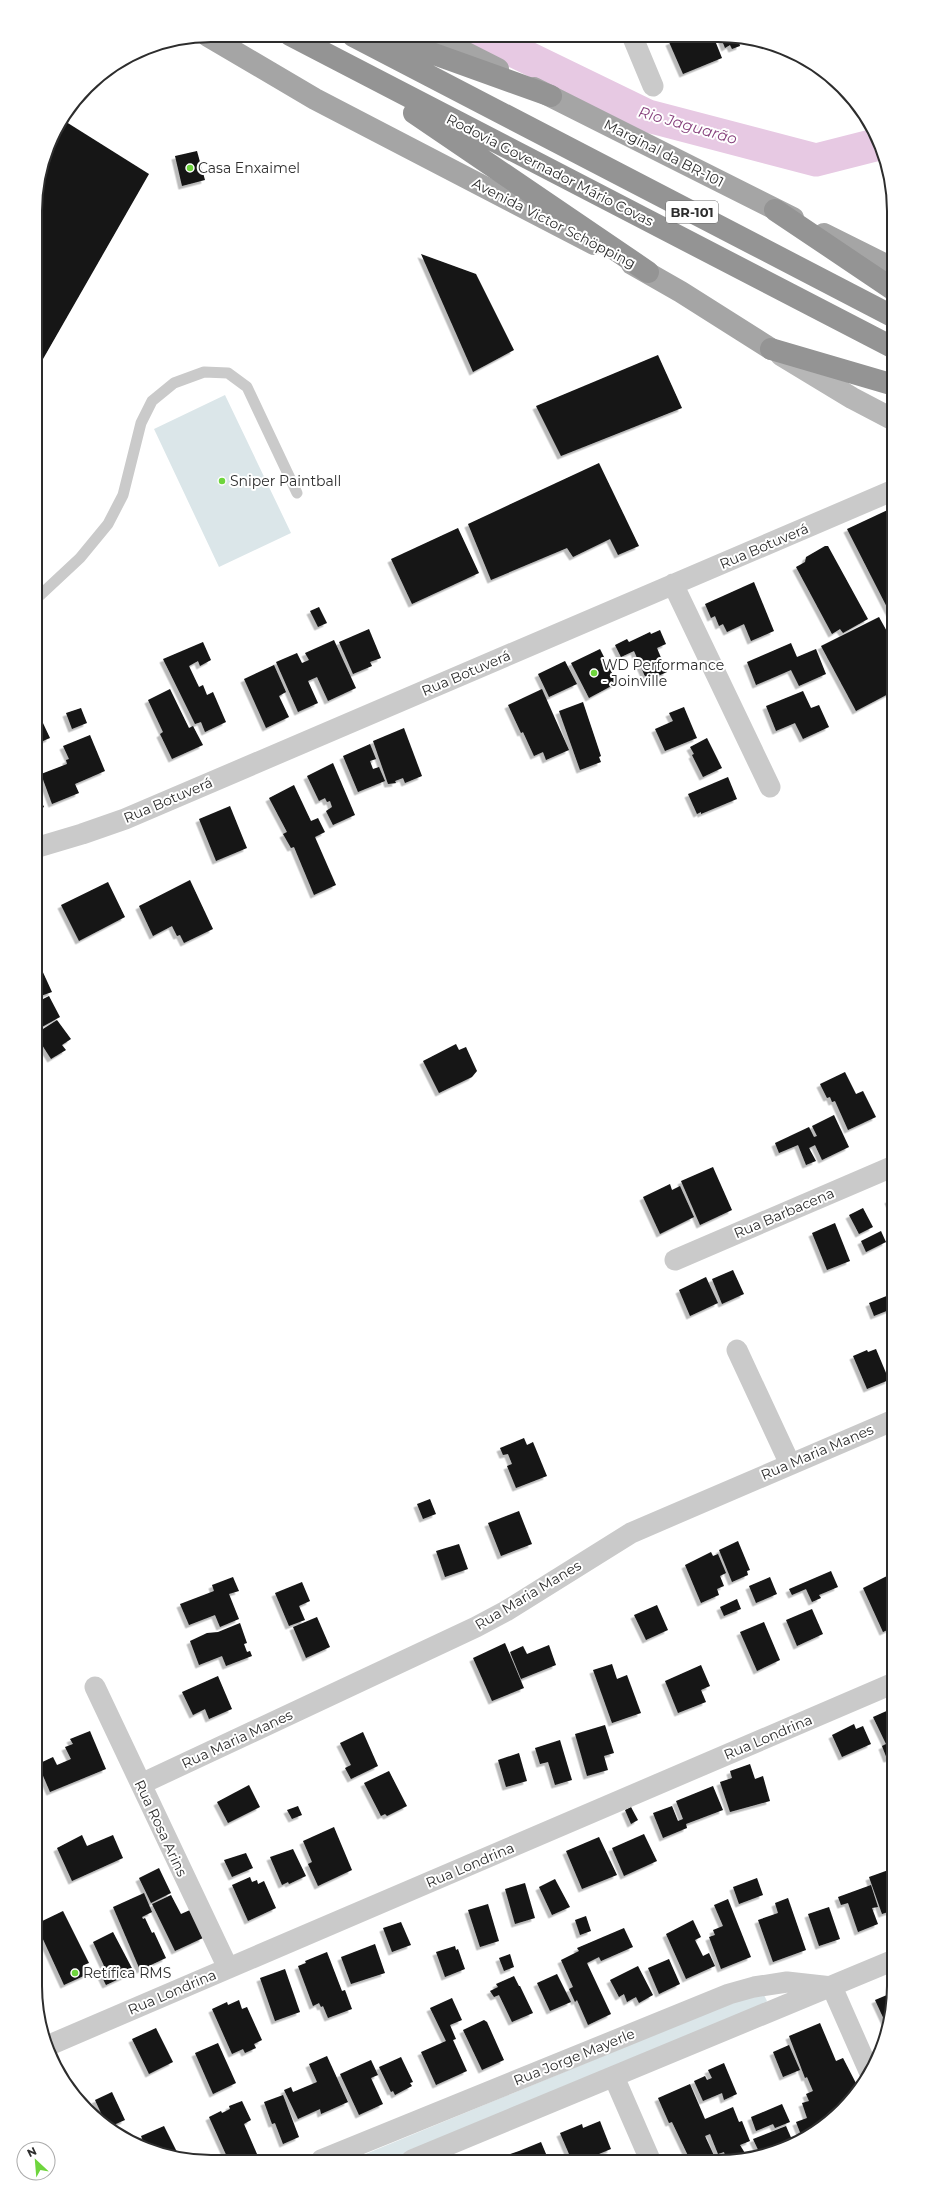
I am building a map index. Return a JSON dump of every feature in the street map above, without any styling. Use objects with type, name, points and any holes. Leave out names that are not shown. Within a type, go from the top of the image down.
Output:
[{"type":"highway","name":"Rodovia Governador Mário Covas","points":[[302,42],[887,344]]},
{"type":"highway","name":"Rodovia Governador Mário Covas","points":[[365,42],[887,313]]},
{"type":"highway","points":[[401,42],[551,96]]},
{"type":"highway","points":[[333,58],[648,272]]},
{"type":"highway","points":[[775,210],[887,285]]},
{"type":"highway","points":[[771,349],[887,383]]},
{"type":"main road","name":"Avenida Victor Schöpping","points":[[218,42],[315,99],[648,272],[852,398],[887,416]]},
{"type":"main road","name":"Marginal da BR-101","points":[[446,42],[887,266]]},
{"type":"street","points":[[634,42],[653,86]]},
{"type":"street","name":"Rua Botuverá","points":[[42,846],[82,834],[125,818],[887,493]]},
{"type":"street","points":[[673,584],[770,787]]},
{"type":"street","name":"Rua Barbacena","points":[[675,1260],[887,1169]]},
{"type":"street","points":[[737,1350],[790,1464]]},
{"type":"street","name":"Rua Maria Manes","points":[[141,1784],[476,1627],[506,1611],[631,1533],[887,1423]]},
{"type":"street","name":"Rua Londrina","points":[[52,2044],[887,1686]]},
{"type":"street","name":"Rua Rosa Arins","points":[[95,1687],[228,1968]]},
{"type":"street","points":[[424,2155],[887,1963]]},
{"type":"street","name":"Rua Jorge Mayerle","points":[[333,2155],[729,1994],[754,1987],[788,1982],[832,1987]]},
{"type":"street","points":[[832,1987],[867,2065]]},
{"type":"street","points":[[614,2077],[649,2155]]},
{"type":"lane","points":[[42,593],[80,558],[108,524],[123,495],[141,423],[152,401],[174,383],[204,372],[228,373],[247,387],[297,493]]},
{"type":"shaded area","name":"Sniper Paintball","points":[[225,395],[291,533],[219,567],[154,429]]},
{"type":"shaded area","points":[[758,1992],[763,1993],[767,2001],[763,2006],[401,2155],[363,2155]]},
{"type":"building","points":[[669,42],[716,42],[722,58],[683,74]]},
{"type":"building","points":[[723,42],[739,43],[740,46],[732,49],[730,45],[725,48]]},
{"type":"building","points":[[67,122],[149,174],[42,361],[42,200],[45,178],[59,136]]},
{"type":"building","name":"Casa Enxaimel","points":[[197,151],[205,180],[182,186],[175,156]]},
{"type":"building","points":[[421,254],[476,274],[514,350],[473,372]]},
{"type":"building","points":[[658,355],[682,408],[561,456],[536,406]]},
{"type":"building","points":[[599,463],[639,546],[618,555],[610,539],[573,557],[567,548],[491,580],[468,524]]},
{"type":"building","points":[[887,510],[887,607],[847,529]]},
{"type":"building","points":[[458,528],[479,573],[412,604],[391,559]]},
{"type":"building","points":[[825,546],[828,546],[868,619],[843,633],[840,629],[832,634],[796,567],[805,562],[806,557]]},
{"type":"building","points":[[754,582],[774,631],[751,641],[744,624],[727,632],[723,624],[719,626],[715,616],[711,618],[705,604]]},
{"type":"building","points":[[319,607],[327,623],[318,627],[310,611]]},
{"type":"building","points":[[879,617],[887,631],[887,695],[856,711],[821,646]]},
{"type":"building","points":[[369,629],[381,658],[370,662],[372,666],[353,674],[339,642]]},
{"type":"building","points":[[660,630],[666,644],[657,648],[667,672],[647,681],[634,651],[621,657],[615,645],[627,639],[629,642],[650,632],[651,634]]},
{"type":"building","points":[[334,640],[356,688],[328,701],[317,677],[308,681],[318,703],[298,712],[276,662],[297,653],[302,663],[309,660],[305,653]]},
{"type":"building","points":[[203,642],[211,660],[200,666],[198,661],[189,666],[199,687],[203,685],[207,695],[213,692],[226,722],[205,732],[201,722],[195,724],[163,659]]},
{"type":"building","points":[[791,643],[797,657],[816,649],[826,674],[799,686],[791,670],[756,685],[747,662]]},
{"type":"building","name":"WD Performance - Joinville","points":[[600,649],[617,683],[589,698],[571,663]]},
{"type":"building","points":[[565,661],[577,684],[549,697],[538,674]]},
{"type":"building","points":[[274,665],[286,692],[279,696],[289,717],[266,728],[244,679]]},
{"type":"building","points":[[170,689],[189,728],[193,726],[203,745],[172,759],[160,734],[163,732],[148,700]]},
{"type":"building","points":[[542,689],[569,750],[546,760],[543,752],[534,756],[508,705]]},
{"type":"building","points":[[803,691],[811,708],[819,705],[829,727],[803,739],[795,723],[776,731],[766,706]]},
{"type":"building","points":[[583,702],[601,756],[599,757],[601,762],[580,770],[559,711]]},
{"type":"building","points":[[684,707],[697,738],[665,751],[655,729],[673,721],[669,713]]},
{"type":"building","points":[[81,708],[87,723],[72,729],[66,713]]},
{"type":"building","points":[[42,721],[50,738],[42,741]]},
{"type":"building","points":[[404,728],[422,776],[405,783],[403,778],[395,781],[396,783],[388,784],[373,741]]},
{"type":"building","points":[[90,735],[105,771],[75,784],[79,793],[52,804],[42,774],[67,764],[66,760],[69,759],[63,746]]},
{"type":"building","points":[[707,738],[722,768],[703,777],[692,755],[694,754],[690,747]]},
{"type":"building","points":[[370,744],[376,759],[370,761],[373,769],[379,767],[385,781],[358,792],[343,756]]},
{"type":"building","points":[[333,763],[355,815],[333,825],[326,811],[332,807],[330,801],[327,802],[325,798],[319,801],[307,776]]},
{"type":"building","points":[[728,777],[737,799],[701,814],[701,812],[697,814],[688,794]]},
{"type":"building","points":[[294,785],[311,821],[318,818],[325,832],[315,837],[336,885],[314,895],[294,847],[291,848],[283,834],[287,832],[269,798]]},
{"type":"building","points":[[230,806],[247,848],[216,861],[199,819]]},
{"type":"building","points":[[190,880],[213,929],[184,943],[180,935],[177,936],[172,926],[153,936],[139,906]]},
{"type":"building","points":[[108,882],[125,917],[79,941],[61,905]]},
{"type":"building","points":[[42,970],[52,992],[42,996]]},
{"type":"building","points":[[49,996],[60,1017],[42,1027],[42,1000]]},
{"type":"building","points":[[57,1020],[71,1039],[62,1045],[66,1050],[51,1059],[42,1045],[42,1030]]},
{"type":"building","points":[[456,1044],[459,1050],[466,1047],[477,1071],[472,1077],[439,1093],[423,1061]]},
{"type":"building","points":[[845,1072],[856,1094],[863,1091],[876,1117],[848,1130],[835,1101],[832,1102],[830,1097],[827,1098],[820,1084]]},
{"type":"building","points":[[834,1115],[849,1147],[822,1160],[815,1145],[809,1148],[816,1161],[806,1165],[798,1145],[779,1153],[775,1143],[809,1127],[814,1137],[817,1136],[812,1126]]},
{"type":"building","points":[[713,1167],[732,1210],[700,1225],[681,1181]]},
{"type":"building","points":[[670,1184],[672,1190],[680,1186],[694,1217],[660,1234],[643,1197]]},
{"type":"building","points":[[863,1208],[873,1227],[859,1234],[849,1215]]},
{"type":"building","points":[[835,1223],[850,1261],[827,1270],[812,1233]]},
{"type":"building","points":[[881,1231],[886,1242],[866,1252],[861,1241]]},
{"type":"building","points":[[733,1270],[744,1294],[722,1304],[712,1279]]},
{"type":"building","points":[[706,1277],[718,1303],[690,1316],[679,1290]]},
{"type":"building","points":[[887,1296],[887,1311],[874,1316],[869,1303]]},
{"type":"building","points":[[876,1349],[887,1375],[887,1381],[867,1389],[853,1356],[867,1350],[868,1352]]},
{"type":"building","points":[[524,1438],[527,1445],[533,1442],[547,1476],[516,1488],[507,1466],[512,1464],[508,1454],[503,1455],[500,1448]]},
{"type":"building","points":[[430,1499],[436,1514],[423,1519],[417,1504]]},
{"type":"building","points":[[519,1511],[532,1544],[501,1556],[488,1523]]},
{"type":"building","points":[[738,1541],[750,1570],[747,1571],[748,1575],[732,1582],[719,1550]]},
{"type":"building","points":[[459,1544],[468,1569],[445,1577],[436,1551]]},
{"type":"building","points":[[711,1552],[713,1556],[718,1554],[726,1573],[720,1576],[724,1586],[717,1589],[719,1595],[701,1603],[685,1565]]},
{"type":"building","points":[[831,1571],[838,1587],[819,1595],[821,1598],[812,1602],[806,1589],[792,1595],[789,1589]]},
{"type":"building","points":[[887,1576],[887,1630],[883,1632],[863,1588]]},
{"type":"building","points":[[233,1577],[239,1591],[229,1594],[239,1619],[220,1627],[215,1615],[189,1625],[180,1604],[214,1591],[212,1585]]},
{"type":"building","points":[[770,1577],[777,1594],[756,1603],[749,1586]]},
{"type":"building","points":[[302,1582],[310,1601],[299,1606],[305,1620],[289,1626],[275,1593]]},
{"type":"building","points":[[737,1599],[741,1609],[724,1616],[720,1607]]},
{"type":"building","points":[[657,1605],[668,1630],[646,1640],[634,1615]]},
{"type":"building","points":[[812,1609],[823,1634],[797,1646],[786,1620]]},
{"type":"building","points":[[317,1617],[330,1647],[306,1658],[293,1627]]},
{"type":"building","points":[[764,1622],[780,1660],[757,1671],[740,1632]]},
{"type":"building","points":[[240,1623],[247,1643],[244,1644],[247,1652],[250,1651],[252,1656],[226,1666],[222,1656],[199,1665],[190,1641],[207,1633],[218,1632]]},
{"type":"building","points":[[505,1643],[524,1688],[492,1701],[473,1658]]},
{"type":"building","points":[[549,1645],[556,1665],[521,1679],[510,1652],[523,1646],[527,1654]]},
{"type":"building","points":[[612,1664],[617,1679],[627,1675],[641,1713],[612,1723],[593,1670]]},
{"type":"building","points":[[701,1665],[710,1686],[701,1690],[706,1702],[678,1713],[665,1681]]},
{"type":"building","points":[[218,1676],[232,1709],[209,1719],[205,1709],[193,1715],[182,1692]]},
{"type":"building","points":[[887,1711],[887,1759],[882,1746],[886,1744],[873,1717]]},
{"type":"building","points":[[854,1724],[856,1729],[863,1726],[871,1744],[842,1757],[832,1735]]},
{"type":"building","points":[[605,1725],[614,1753],[604,1756],[608,1770],[587,1776],[575,1734]]},
{"type":"building","points":[[90,1731],[106,1769],[50,1792],[42,1773],[42,1762],[53,1757],[57,1765],[71,1759],[65,1747],[73,1744],[70,1739]]},
{"type":"building","points":[[363,1732],[378,1766],[351,1779],[345,1768],[351,1765],[340,1743]]},
{"type":"building","points":[[560,1740],[572,1780],[555,1785],[548,1762],[540,1764],[535,1748]]},
{"type":"building","points":[[519,1753],[527,1781],[506,1787],[498,1760]]},
{"type":"building","points":[[750,1764],[755,1779],[763,1776],[770,1801],[730,1812],[720,1782],[732,1778],[730,1771]]},
{"type":"building","points":[[389,1771],[407,1806],[387,1816],[385,1814],[381,1816],[364,1783]]},
{"type":"building","points":[[249,1785],[260,1807],[228,1823],[217,1802]]},
{"type":"building","points":[[713,1786],[723,1810],[686,1824],[687,1828],[663,1838],[653,1813],[672,1806],[678,1821],[683,1819],[676,1801]]},
{"type":"building","points":[[298,1806],[302,1815],[292,1819],[287,1810]]},
{"type":"building","points":[[631,1807],[638,1820],[631,1824],[625,1810]]},
{"type":"building","points":[[334,1827],[352,1870],[318,1886],[308,1864],[312,1862],[303,1841]]},
{"type":"building","points":[[644,1834],[657,1861],[624,1876],[612,1848]]},
{"type":"building","points":[[82,1835],[87,1846],[113,1835],[123,1858],[72,1881],[57,1848]]},
{"type":"building","points":[[599,1837],[617,1875],[582,1889],[566,1851]]},
{"type":"building","points":[[293,1849],[306,1876],[289,1884],[288,1882],[282,1885],[270,1857]]},
{"type":"building","points":[[246,1853],[253,1868],[232,1877],[224,1860]]},
{"type":"building","points":[[159,1868],[171,1893],[151,1903],[139,1878]]},
{"type":"building","points":[[887,1871],[887,1912],[882,1914],[869,1877]]},
{"type":"building","points":[[250,1877],[252,1882],[257,1880],[258,1884],[264,1881],[276,1908],[248,1921],[232,1885]]},
{"type":"building","points":[[757,1878],[763,1895],[739,1904],[733,1887]]},
{"type":"building","points":[[555,1879],[570,1907],[552,1915],[539,1887]]},
{"type":"building","points":[[525,1883],[535,1918],[515,1924],[505,1889]]},
{"type":"building","points":[[871,1885],[878,1907],[872,1908],[878,1924],[858,1932],[848,1903],[841,1905],[838,1897]]},
{"type":"building","points":[[144,1893],[152,1912],[142,1917],[143,1919],[145,1918],[152,1933],[154,1932],[166,1958],[140,1970],[113,1907]]},
{"type":"building","points":[[171,1895],[181,1914],[190,1910],[203,1938],[175,1951],[152,1904]]},
{"type":"building","points":[[788,1898],[806,1950],[773,1962],[758,1920],[778,1913],[775,1903]]},
{"type":"building","points":[[728,1899],[751,1957],[721,1969],[709,1937],[715,1935],[713,1930],[723,1926],[714,1905]]},
{"type":"building","points":[[488,1904],[499,1941],[480,1947],[468,1910]]},
{"type":"building","points":[[829,1907],[840,1939],[819,1946],[808,1914]]},
{"type":"building","points":[[63,1911],[89,1963],[84,1965],[88,1974],[64,1985],[42,1937],[42,1921]]},
{"type":"building","points":[[586,1916],[591,1931],[580,1935],[575,1920]]},
{"type":"building","points":[[693,1920],[701,1937],[695,1940],[703,1956],[709,1953],[715,1966],[686,1979],[666,1934]]},
{"type":"building","points":[[401,1922],[411,1945],[392,1952],[383,1928]]},
{"type":"building","points":[[624,1928],[633,1947],[601,1961],[599,1957],[587,1963],[611,2014],[588,2025],[577,2000],[575,2002],[569,1989],[573,1987],[561,1960],[579,1951],[577,1948]]},
{"type":"building","points":[[113,1932],[134,1972],[106,1985],[99,1971],[105,1968],[93,1942]]},
{"type":"building","points":[[375,1944],[385,1973],[351,1984],[341,1957]]},
{"type":"building","points":[[455,1946],[456,1950],[458,1949],[465,1969],[445,1977],[436,1952]]},
{"type":"building","points":[[327,1952],[342,1991],[345,1990],[352,2009],[328,2018],[323,2006],[321,2007],[319,2003],[313,2006],[298,1966],[306,1963],[305,1961]]},
{"type":"building","points":[[510,1954],[514,1967],[504,1971],[499,1958]]},
{"type":"building","points":[[669,1959],[680,1984],[659,1994],[648,1968]]},
{"type":"building","points":[[638,1966],[653,1995],[639,2003],[636,1997],[627,2002],[624,1994],[619,1997],[610,1980]]},
{"type":"building","points":[[285,1969],[300,2012],[275,2021],[260,1978]]},
{"type":"building","points":[[557,1974],[571,2002],[550,2011],[537,1983]]},
{"type":"building","points":[[514,1976],[533,2013],[512,2022],[499,1995],[494,1997],[490,1991],[498,1987],[496,1984]]},
{"type":"building","points":[[887,1995],[884,2019],[875,2000]]},
{"type":"building","points":[[452,1998],[462,2020],[450,2025],[456,2039],[453,2040],[467,2071],[436,2085],[421,2052],[446,2041],[430,2008]]},
{"type":"building","points":[[239,2000],[242,2009],[247,2007],[262,2040],[254,2044],[256,2048],[245,2053],[243,2049],[232,2054],[212,2009],[227,2002],[228,2005]]},
{"type":"building","points":[[484,2020],[487,2022],[504,2060],[482,2070],[463,2030]]},
{"type":"building","points":[[820,2023],[836,2061],[843,2058],[856,2084],[838,2106],[812,2127],[800,2133],[796,2122],[807,2118],[802,2103],[809,2101],[806,2094],[813,2091],[807,2077],[805,2078],[789,2036]]},
{"type":"building","points":[[156,2028],[173,2062],[149,2074],[132,2039]]},
{"type":"building","points":[[218,2043],[236,2083],[213,2094],[195,2053]]},
{"type":"building","points":[[789,2045],[800,2070],[783,2077],[773,2052]]},
{"type":"building","points":[[327,2056],[348,2102],[321,2114],[320,2109],[298,2119],[284,2090],[291,2087],[293,2092],[317,2082],[309,2064]]},
{"type":"building","points":[[401,2057],[413,2082],[410,2083],[412,2086],[395,2095],[393,2091],[391,2092],[379,2067]]},
{"type":"building","points":[[371,2060],[378,2075],[371,2078],[383,2104],[359,2115],[340,2074]]},
{"type":"building","points":[[724,2063],[737,2094],[724,2100],[722,2093],[703,2101],[694,2081],[705,2076],[707,2080],[712,2078],[708,2070]]},
{"type":"building","points":[[690,2084],[705,2119],[733,2107],[739,2122],[742,2121],[750,2141],[740,2145],[745,2153],[725,2155],[724,2152],[718,2154],[710,2134],[705,2136],[714,2155],[688,2155],[672,2122],[669,2123],[658,2098]]},
{"type":"building","points":[[112,2092],[125,2120],[114,2125],[102,2114],[95,2100]]},
{"type":"building","points":[[283,2095],[299,2137],[283,2144],[275,2123],[272,2124],[264,2102]]},
{"type":"building","points":[[242,2101],[251,2120],[244,2124],[257,2154],[226,2155],[209,2117],[221,2111],[222,2113],[230,2109],[229,2106]]},
{"type":"building","points":[[782,2104],[790,2122],[775,2128],[773,2124],[756,2131],[751,2117]]},
{"type":"building","points":[[600,2121],[611,2149],[597,2155],[569,2155],[560,2133],[582,2124],[583,2128]]},
{"type":"building","points":[[164,2126],[177,2152],[143,2141],[141,2136]]},
{"type":"building","points":[[786,2126],[792,2139],[758,2150],[753,2139]]},
{"type":"building","points":[[541,2142],[546,2155],[507,2155]]},
{"type":"waterway","name":"Rio Jaguarão","points":[[495,42],[648,116],[816,160],[874,145]]},
{"type":"place","name":"Casa Enxaimel","points":[[190,168]]},
{"type":"place","name":"Sniper Paintball","points":[[222,481]]},
{"type":"place","name":"WD Performance - Joinville","points":[[594,673]]},
{"type":"place","name":"Retífica RMS","points":[[75,1973]]}]
